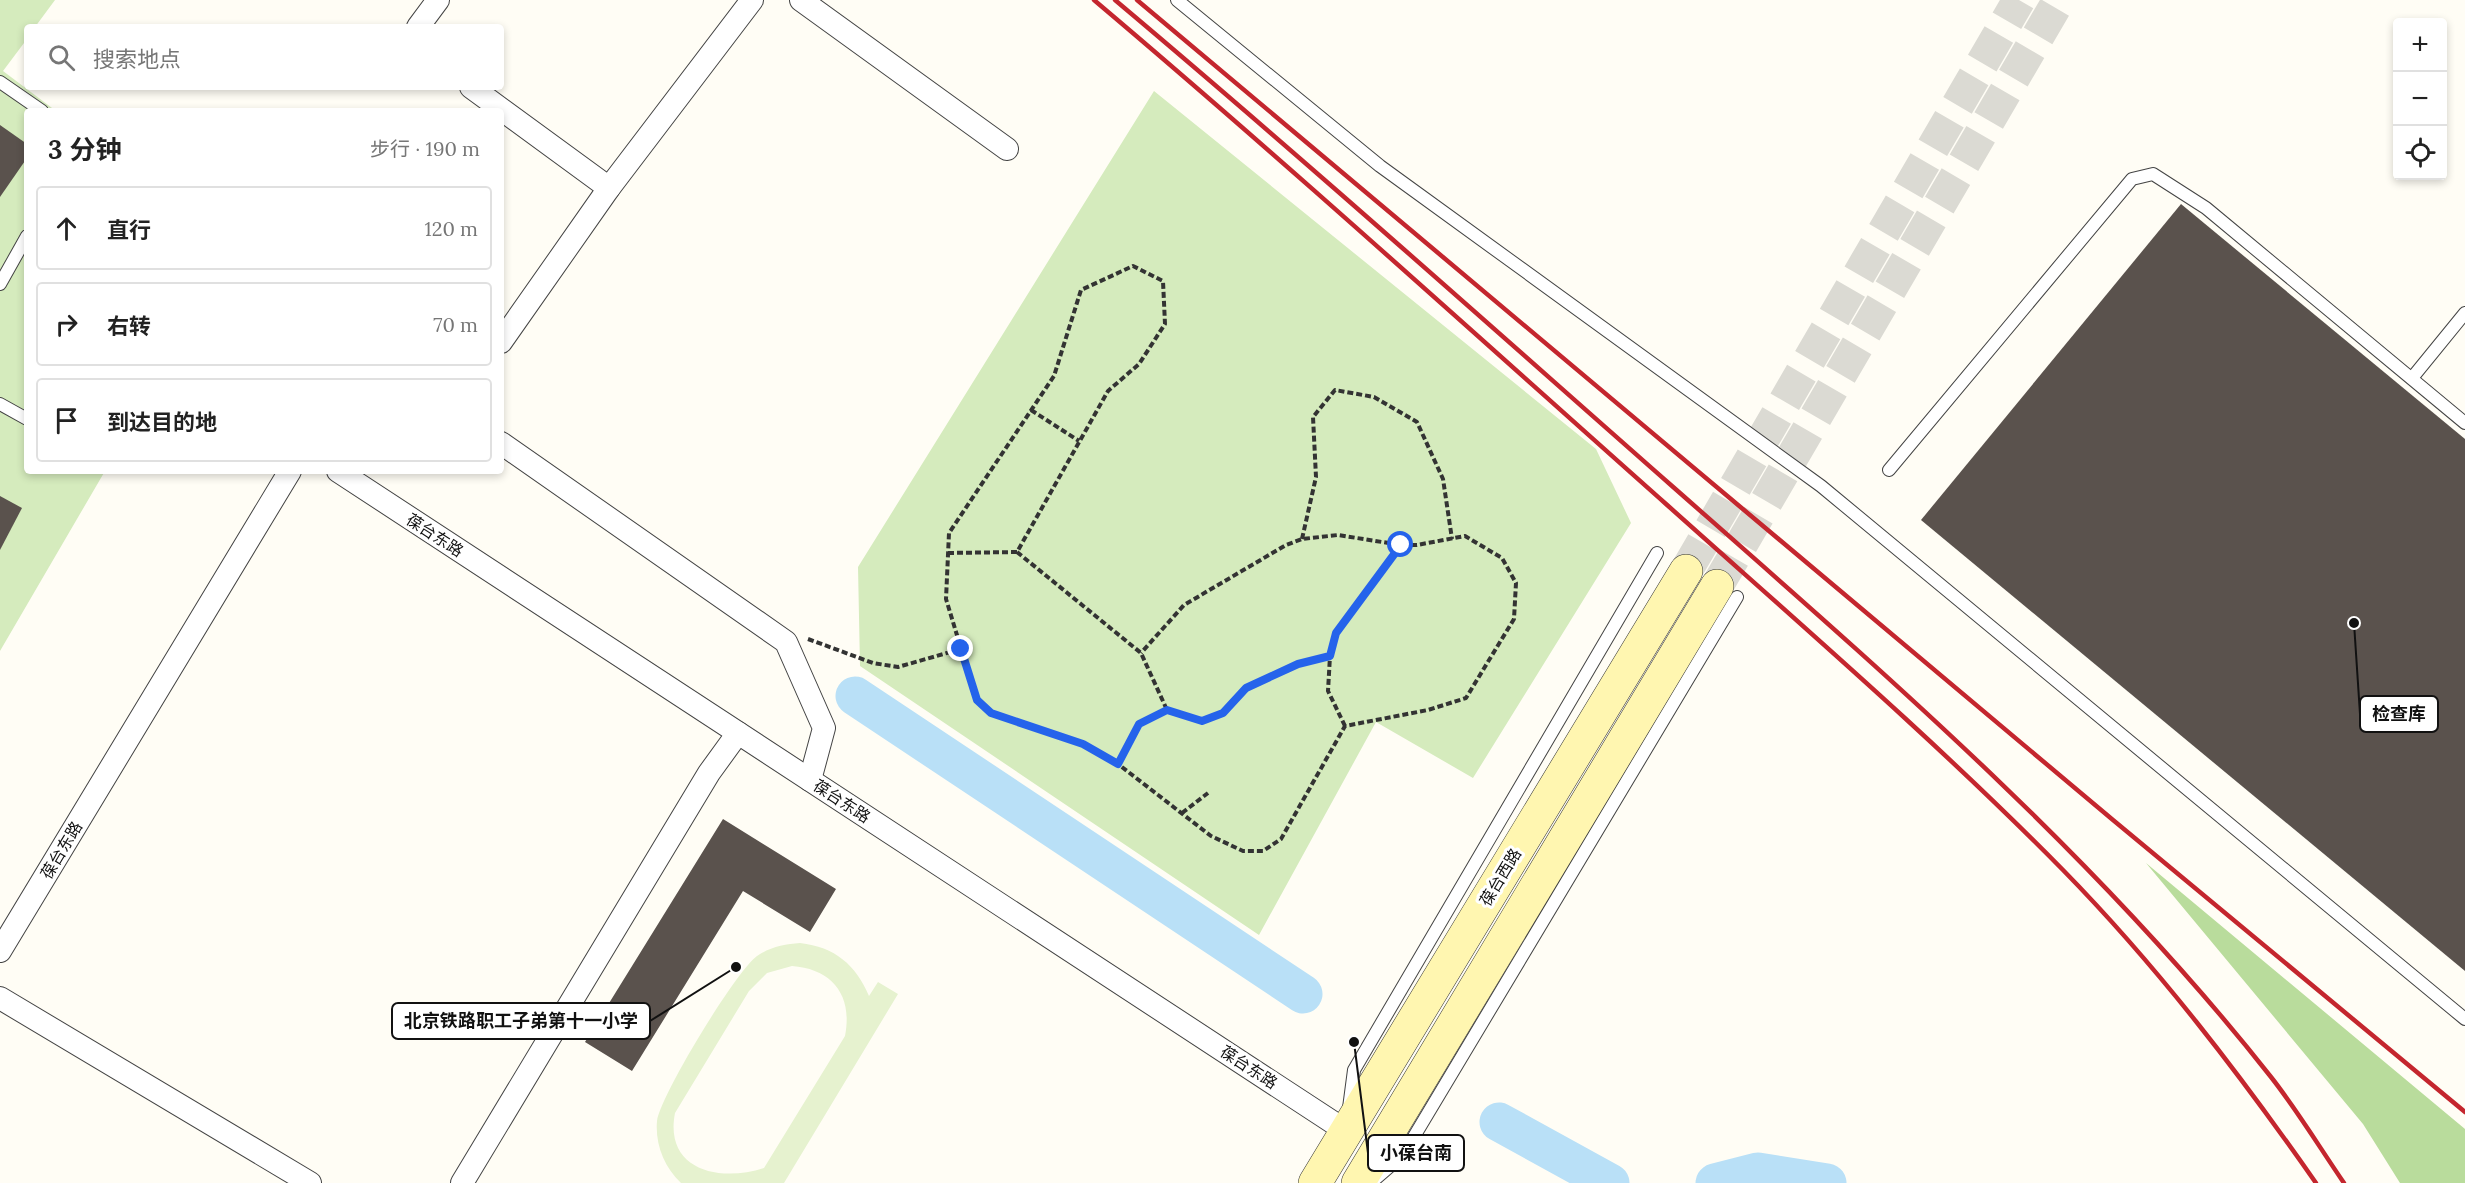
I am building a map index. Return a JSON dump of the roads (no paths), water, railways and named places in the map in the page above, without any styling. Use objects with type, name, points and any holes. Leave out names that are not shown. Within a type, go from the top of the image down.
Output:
[{"type":"street","points":[[420,24],[438,0]]},
{"type":"street","points":[[504,338],[609,188],[752,0]]},
{"type":"street","points":[[801,0],[1007,149]]},
{"type":"street","points":[[475,90],[500,108]]},
{"type":"street","points":[[504,111],[609,188]]},
{"type":"street","points":[[504,445],[786,642],[824,728],[810,780]]},
{"type":"street","name":"葆台东路","points":[[0,951],[288,474]]},
{"type":"street","name":"葆台东路","points":[[343,474],[1346,1131]]},
{"type":"street","name":"葆台西路","points":[[1315,1183],[1686,571]]},
{"type":"street","points":[[1358,1183],[1727,592]]},
{"type":"street","points":[[462,1183],[709,773],[738,733]]},
{"type":"street","points":[[0,998],[310,1183]]},
{"type":"lane","points":[[1177,0],[1380,166],[1821,486],[2465,1019]]},
{"type":"lane","points":[[0,82],[38,108]]},
{"type":"lane","points":[[1889,470],[2132,179],[2153,174],[2206,208],[2465,423]]},
{"type":"lane","points":[[0,284],[24,241]]},
{"type":"lane","points":[[2412,378],[2465,313]]},
{"type":"lane","points":[[0,404],[24,417]]},
{"type":"lane","points":[[1346,1131],[1354,1070],[1657,553]]},
{"type":"lane","points":[[1371,1183],[1403,1155],[1727,592]]},
{"type":"waterway","points":[[855,696],[1303,994]]},
{"type":"waterway","points":[[1499,1122],[1610,1183]]},
{"type":"waterway","points":[[1715,1183],[1758,1172],[1827,1183]]},
{"type":"tunnel","points":[[1686,571],[2019,0]]},
{"type":"tunnel","points":[[1717,586],[2059,0]]},
{"type":"railway","points":[[1094,0],[1310,187],[1817,639],[2015,822],[2098,906],[2164,982],[2227,1061],[2316,1183]]},
{"type":"railway","points":[[1115,0],[1326,181],[1751,555],[1985,768],[2134,917],[2204,996],[2281,1090],[2344,1183]]},
{"type":"railway","points":[[1137,0],[2113,820],[2465,1112]]},
{"type":"place","name":"检查库","points":[[2354,623]]},
{"type":"place","name":"北京铁路职工子弟第十一小学","points":[[736,967]]},
{"type":"place","name":"小葆台南","points":[[1354,1042]]}]
